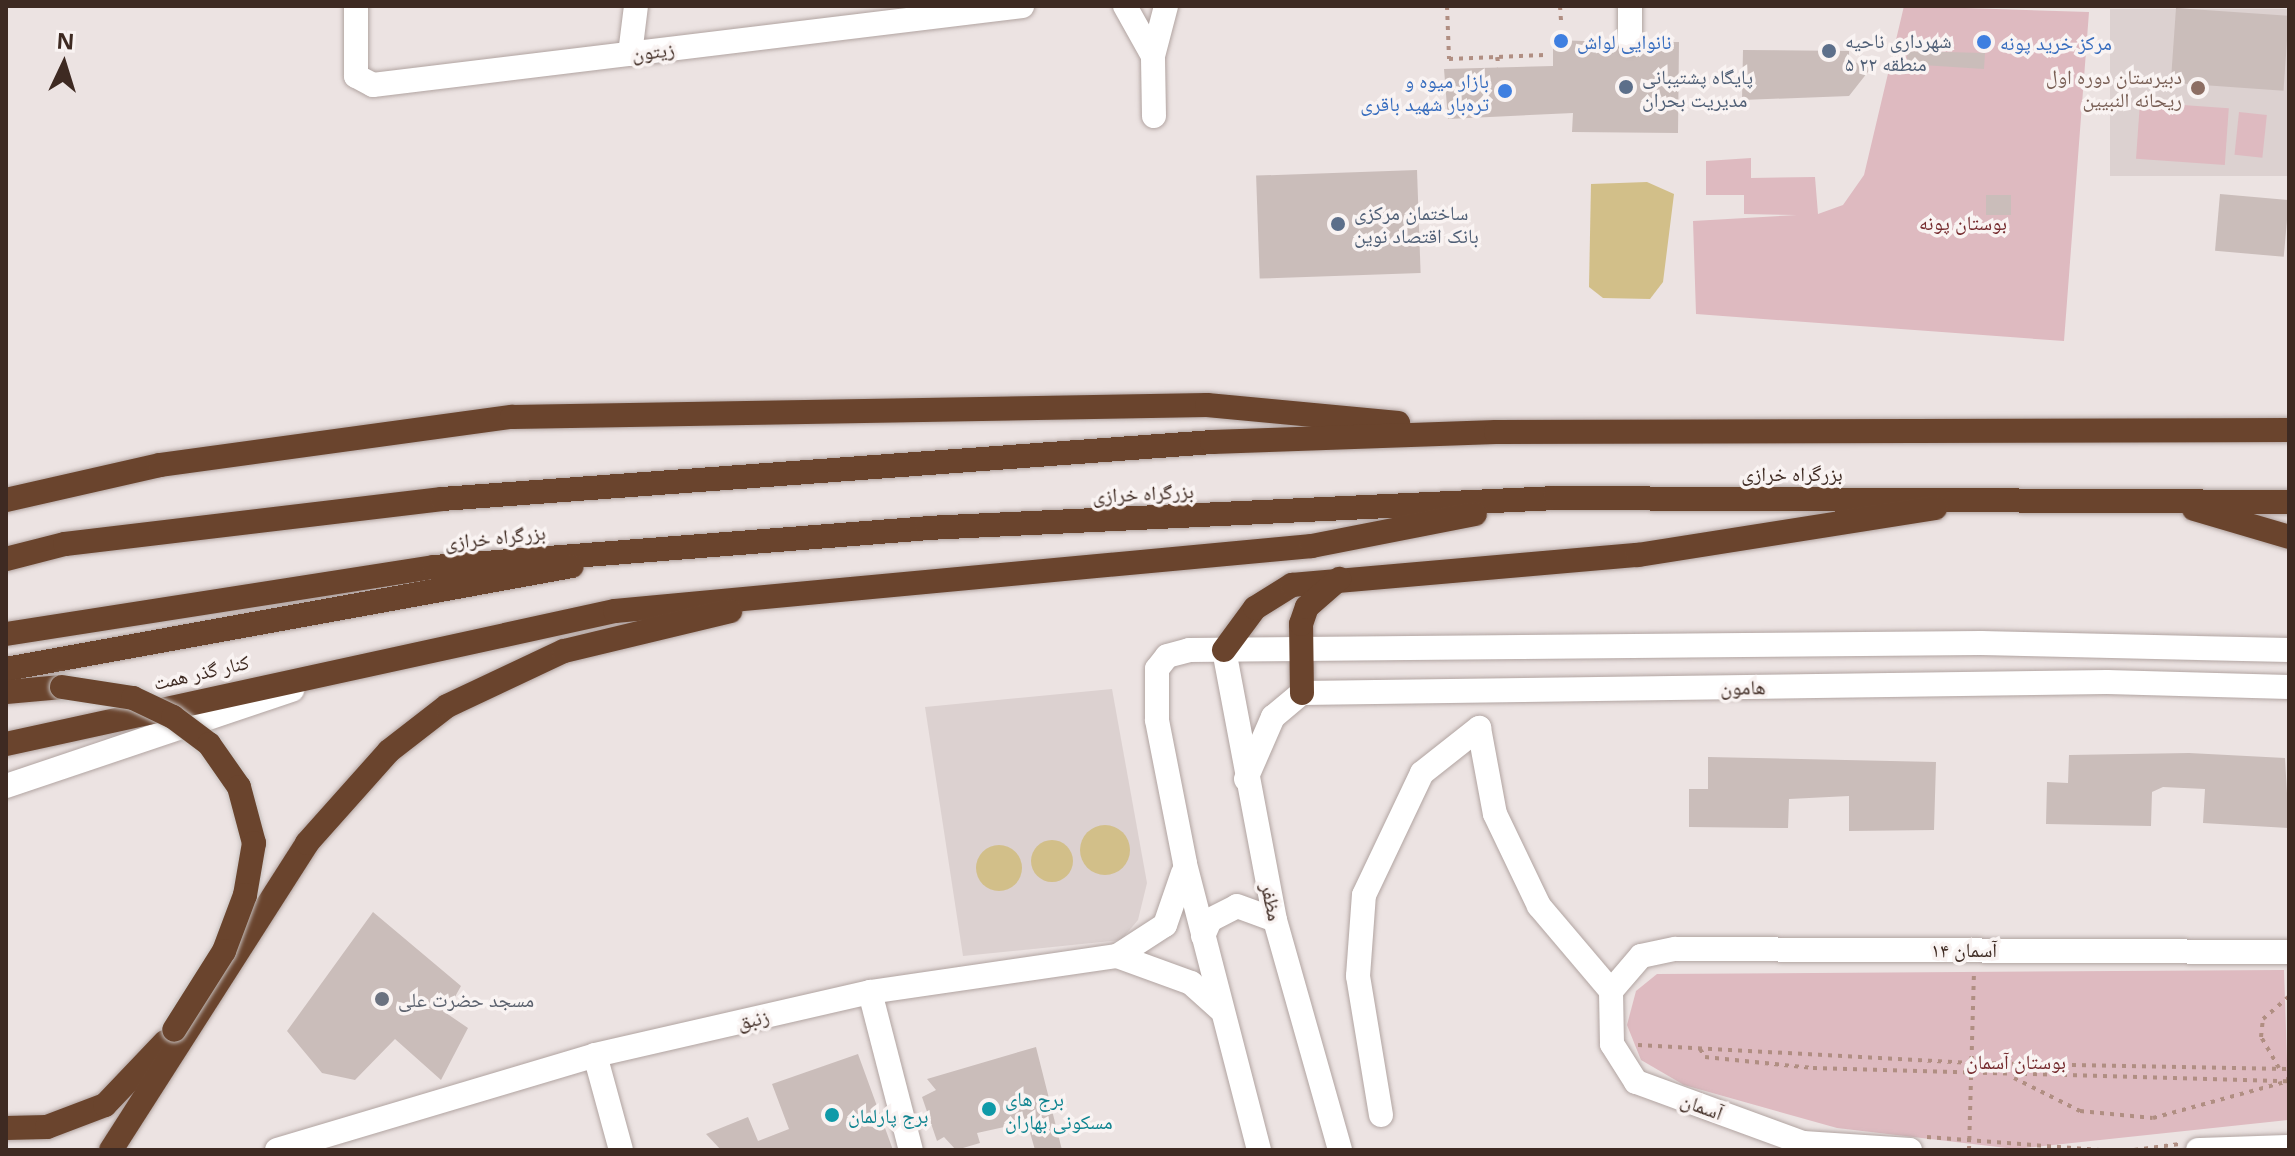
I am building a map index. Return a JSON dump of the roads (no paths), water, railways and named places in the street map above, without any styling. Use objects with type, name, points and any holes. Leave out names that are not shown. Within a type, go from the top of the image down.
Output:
[{"type":"highway","points":[[6,500],[160,465],[512,417],[1207,405],[1496,432]]},
{"type":"highway","name":"بزرگراه خرازی","points":[[6,559],[65,544],[474,496],[1212,442],[1496,432],[2289,430]]},
{"type":"highway","name":"بزرگراه خرازی","points":[[6,634],[434,567],[660,545],[1555,498],[2006,496],[2289,502]]},
{"type":"highway","points":[[1224,650],[1271,593],[1339,579],[1638,555],[2006,496]]},
{"type":"highway","points":[[111,1150],[307,843],[389,751],[447,706],[564,651],[630,633],[884,584],[1312,546],[1555,498]]},
{"type":"highway","points":[[2165,500],[2289,537]]},
{"type":"highway","points":[[6,669],[501,583],[660,545]]},
{"type":"highway","points":[[1302,693],[1302,650],[1307,607],[1339,579]]},
{"type":"highway","name":"کنار گذر همت","points":[[6,744],[407,652],[615,611],[884,584]]},
{"type":"highway","points":[[6,692],[62,687],[133,698],[209,744],[239,787],[254,843],[224,951],[152,1060],[79,1118],[6,1128]]},
{"type":"street","name":"زیتون","points":[[356,6],[356,76],[373,85],[630,54],[947,10],[1022,6]]},
{"type":"street","points":[[630,54],[636,6]]},
{"type":"street","points":[[1125,6],[1153,56]]},
{"type":"street","points":[[1154,116],[1153,56],[1166,6]]},
{"type":"street","points":[[1630,6],[1630,42]]},
{"type":"street","points":[[2161,683],[2164,644]]},
{"type":"street","name":"هامون","points":[[1185,863],[1157,720],[1157,669],[1167,656],[1224,650],[2164,644],[2289,650]]},
{"type":"street","name":"مظفر","points":[[1224,650],[1275,920],[1340,1150]]},
{"type":"street","points":[[6,786],[407,652]]},
{"type":"street","name":"هامون","points":[[1302,693],[2161,683],[2289,687]]},
{"type":"street","points":[[1246,779],[1273,717],[1302,693]]},
{"type":"street","points":[[1381,1115],[1358,976],[1364,895],[1422,773],[1479,728],[1495,814],[1539,906],[1611,991]]},
{"type":"street","points":[[1185,863],[1220,1009],[1259,1150]]},
{"type":"street","name":"زنبق","points":[[277,1150],[595,1055],[870,992],[1117,956],[1165,925],[1185,863]]},
{"type":"street","points":[[1203,936],[1210,920],[1237,906],[1275,920]]},
{"type":"street","name":"آسمان ۱۴","points":[[1611,991],[1641,956],[1675,949],[1974,960],[2289,952]]},
{"type":"street","points":[[1117,956],[1191,983],[1220,1009]]},
{"type":"street","name":"آسمان","points":[[1611,991],[1612,1044],[1636,1082],[1803,1143],[1910,1144]]},
{"type":"street","points":[[870,992],[911,1150]]},
{"type":"street","points":[[595,1055],[621,1150]]},
{"type":"street","points":[[2198,1150],[2289,1147]]},
{"type":"place","name":"نانوایی لواش","points":[[1561,41]]},
{"type":"place","name":"مرکز خرید پونه","points":[[1984,42]]},
{"type":"place","name":"شهرداری ناحیه ۵ منطقه ۲۲","points":[[1829,51]]},
{"type":"place","name":"پایگاه پشتیبانی مدیریت بحران","points":[[1626,87]]},
{"type":"place","name":"دبیرستان دوره اول ریحانه النبیین","points":[[2198,88]]},
{"type":"place","name":"بازار میوه و تره‌بار شهید باقری","points":[[1505,91]]},
{"type":"place","name":"ساختمان مرکزی بانک اقتصاد نوین","points":[[1338,224]]},
{"type":"place","name":"مسجد حضرت علی","points":[[382,999]]},
{"type":"place","name":"برج های مسکونی بهاران","points":[[989,1109]]},
{"type":"place","name":"برج پارلمان","points":[[832,1115]]},
{"type":"park label","name":"بوستان پونه","points":[[1963,222]]},
{"type":"park label","name":"بوستان آسمان","points":[[2016,1061]]}]
